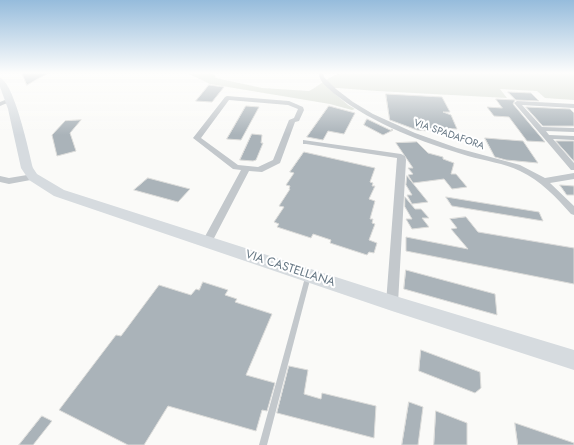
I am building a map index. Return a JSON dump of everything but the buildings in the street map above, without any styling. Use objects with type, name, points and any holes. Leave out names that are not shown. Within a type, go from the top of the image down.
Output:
[{"type":"main road","points":[[8,94],[23,155],[27,168],[33,177]]},
{"type":"main road","name":"VIA CASTELLANA","points":[[33,177],[59,193],[392,303],[574,360]]},
{"type":"street","name":"VIA SPADAFORA","points":[[337,94],[387,123],[453,150],[523,168],[544,181],[574,212]]},
{"type":"street","points":[[227,98],[289,102],[301,108],[297,120],[292,120],[277,161],[259,170],[246,168],[236,167],[197,138],[227,98]]},
{"type":"street","points":[[0,104],[10,100]]},
{"type":"street","points":[[574,106],[517,103],[574,168]]},
{"type":"street","points":[[540,128],[574,130]]},
{"type":"street","points":[[547,137],[574,138]]},
{"type":"street","points":[[306,142],[401,156],[402,160],[392,303]]},
{"type":"street","points":[[207,242],[246,168]]},
{"type":"street","points":[[544,181],[574,176]]},
{"type":"street","points":[[0,187],[4,180],[33,177]]},
{"type":"lane","points":[[263,445],[308,275]]},
{"type":"shaded area","points":[[269,94],[335,94],[355,109],[352,110],[330,104]]},
{"type":"shaded area","points":[[428,94],[504,94],[507,98]]},
{"type":"shaded area","points":[[540,94],[574,94],[574,100],[545,98]]}]
